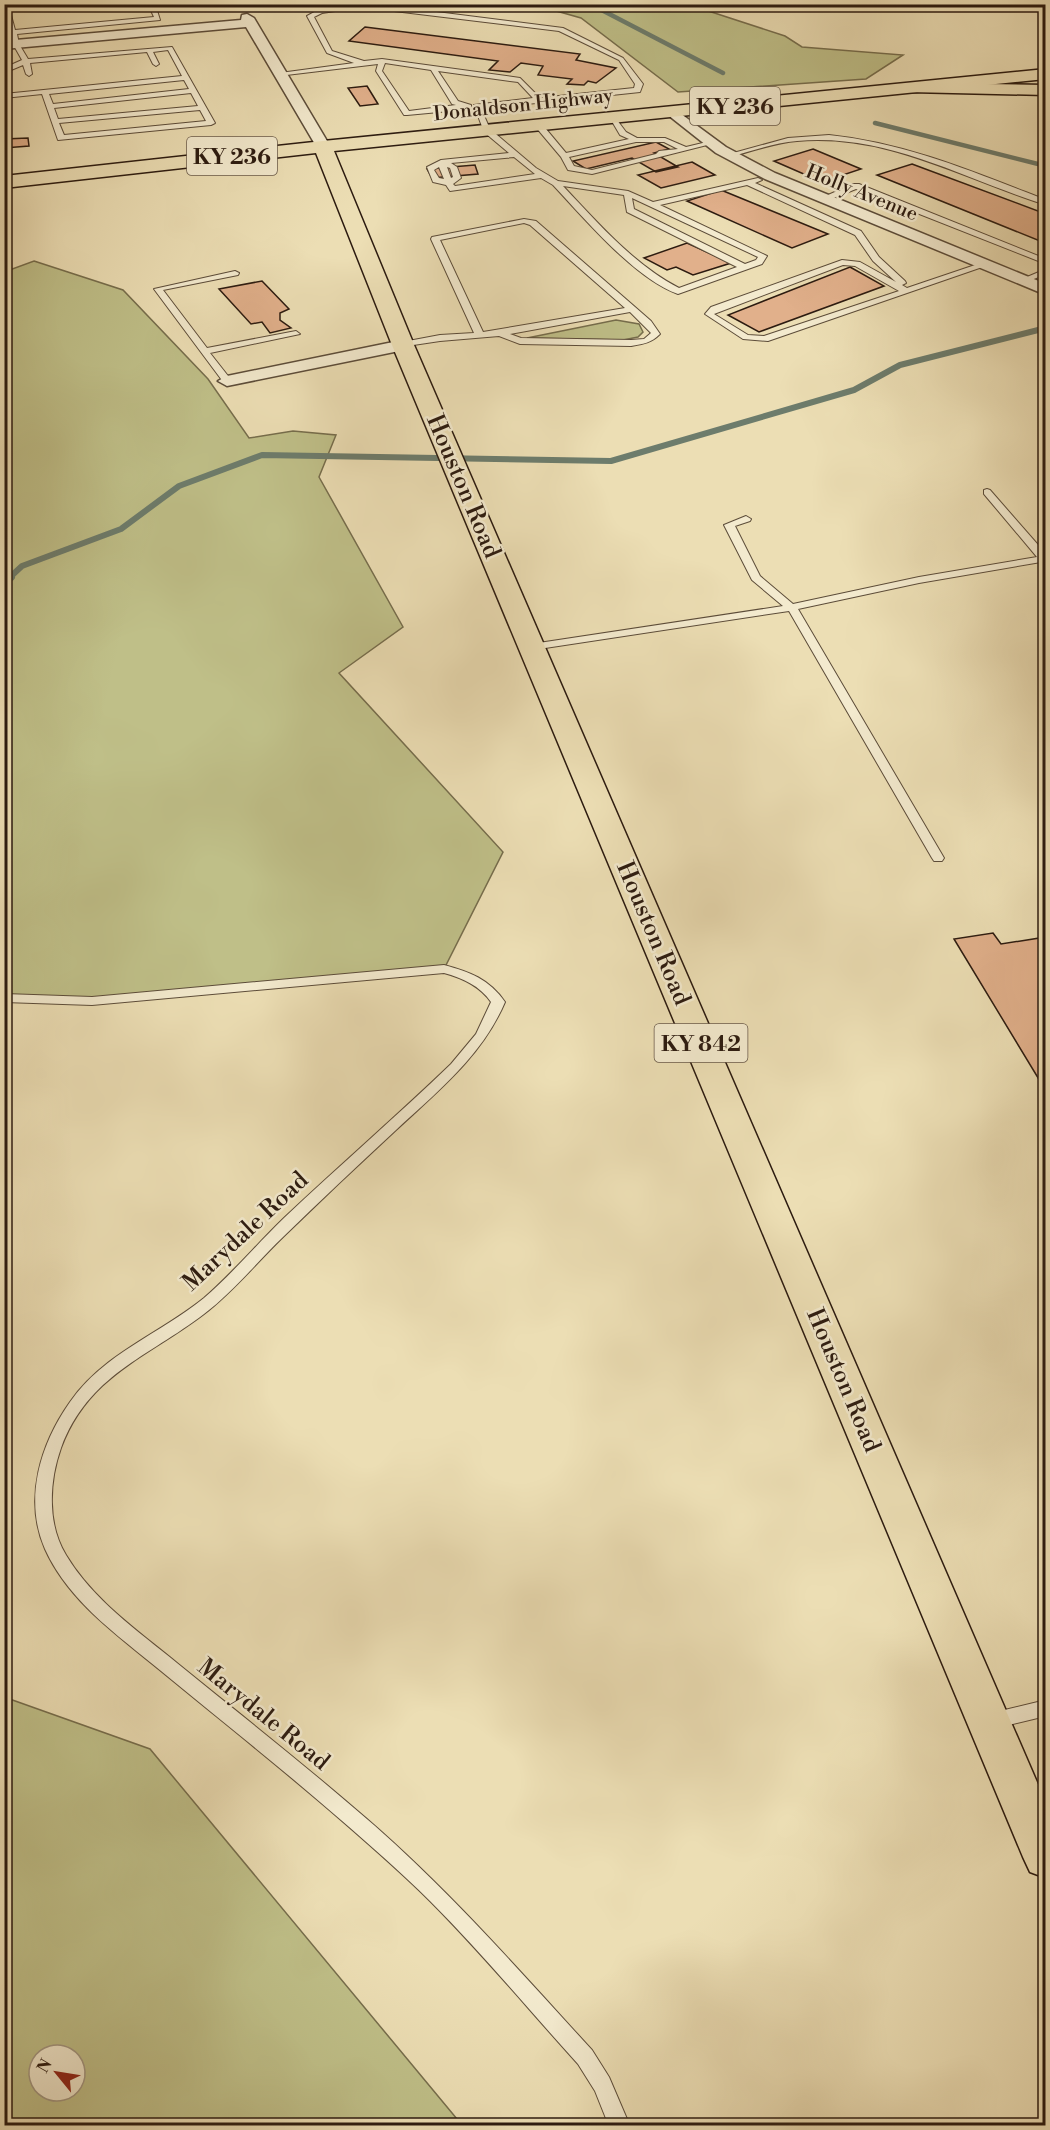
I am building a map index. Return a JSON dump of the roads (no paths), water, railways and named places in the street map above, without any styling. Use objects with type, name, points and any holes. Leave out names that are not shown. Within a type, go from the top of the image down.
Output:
[{"type":"main road","name":"Donaldson Highway","points":[[4,182],[323,147],[1046,74]]},
{"type":"main road","points":[[915,88],[1046,90]]},
{"type":"main road","name":"Houston Road","points":[[323,147],[403,345],[1046,1857]]},
{"type":"street","points":[[9,39],[248,20],[259,13],[254,4]]},
{"type":"street","points":[[232,15],[248,20]]},
{"type":"street","name":"Houston Road","points":[[248,20],[323,147]]},
{"type":"street","name":"Holly Avenue","points":[[673,112],[711,143],[770,176],[1046,290]]},
{"type":"street","points":[[227,381],[403,345]]},
{"type":"lane","points":[[5,4],[9,39],[26,61],[29,74]]},
{"type":"lane","points":[[9,39],[158,19],[151,4]]},
{"type":"lane","points":[[365,64],[330,52],[310,16],[320,11],[361,5],[561,29],[621,59],[639,84],[637,90],[407,113],[379,71],[382,62]]},
{"type":"lane","points":[[4,71],[26,61],[170,48],[211,123],[61,138],[45,92]]},
{"type":"lane","points":[[149,50],[156,64]]},
{"type":"lane","points":[[280,75],[382,62],[520,80],[538,100]]},
{"type":"lane","points":[[434,68],[455,102],[463,106]]},
{"type":"lane","points":[[159,72],[163,81]]},
{"type":"lane","points":[[4,96],[187,78]]},
{"type":"lane","points":[[30,84],[33,93]]},
{"type":"lane","points":[[50,106],[194,92]]},
{"type":"lane","points":[[477,107],[488,130],[543,176],[556,183],[602,231],[665,285],[678,291],[759,262],[763,256],[628,193],[556,183]]},
{"type":"lane","points":[[56,121],[203,108]]},
{"type":"lane","points":[[614,118],[623,133],[644,145]]},
{"type":"lane","points":[[538,125],[571,168],[580,171],[711,143]]},
{"type":"lane","points":[[730,155],[799,139],[838,139],[877,144],[906,151],[1046,202]]},
{"type":"lane","points":[[564,156],[636,140],[665,140],[685,149]]},
{"type":"lane","points":[[617,144],[625,149]]},
{"type":"lane","points":[[600,148],[609,153]]},
{"type":"lane","points":[[582,152],[591,157]]},
{"type":"lane","points":[[515,154],[441,162],[430,169],[436,180],[449,183],[453,189],[543,176]]},
{"type":"lane","points":[[441,162],[453,167],[457,178],[449,183]]},
{"type":"lane","points":[[654,204],[749,183],[770,176]]},
{"type":"lane","points":[[749,183],[858,233],[876,259],[902,282],[906,291]]},
{"type":"lane","points":[[823,199],[856,186],[1046,262]]},
{"type":"lane","points":[[628,193],[630,210],[744,267]]},
{"type":"lane","points":[[479,333],[435,241],[439,237],[529,222],[608,286],[655,331],[656,336],[646,342],[620,343],[520,341],[500,333]]},
{"type":"lane","points":[[906,291],[857,264],[842,262],[714,309],[709,314],[746,337],[765,339],[987,264]]},
{"type":"lane","points":[[1024,280],[1046,271]]},
{"type":"lane","points":[[227,381],[158,289],[235,273]]},
{"type":"lane","points":[[403,345],[479,333],[500,333],[633,309]]},
{"type":"lane","points":[[205,351],[296,334]]},
{"type":"lane","points":[[987,492],[1045,559]]},
{"type":"lane","points":[[746,519],[729,525],[756,578],[792,608],[938,858]]},
{"type":"lane","points":[[532,647],[792,608],[919,580],[1045,559]]},
{"type":"lane","name":"Marydale Road","points":[[4,998],[92,1001],[444,969],[469,975],[490,988],[498,1002],[491,1023],[462,1059],[275,1235],[210,1301],[110,1370],[84,1395],[62,1426],[50,1457],[44,1487],[46,1518],[51,1543],[70,1576],[95,1606],[349,1815],[437,1895],[585,2057],[602,2084],[620,2126]]},
{"type":"lane","points":[[988,1722],[1046,1708]]},
{"type":"waterway","points":[[590,4],[723,73]]},
{"type":"waterway","points":[[875,123],[1046,166]]},
{"type":"waterway","points":[[9,578],[22,566],[121,529],[179,486],[262,455],[611,461],[854,390],[900,365],[1046,328]]},
{"type":"waterway","points":[[4,583],[11,577]]}]
